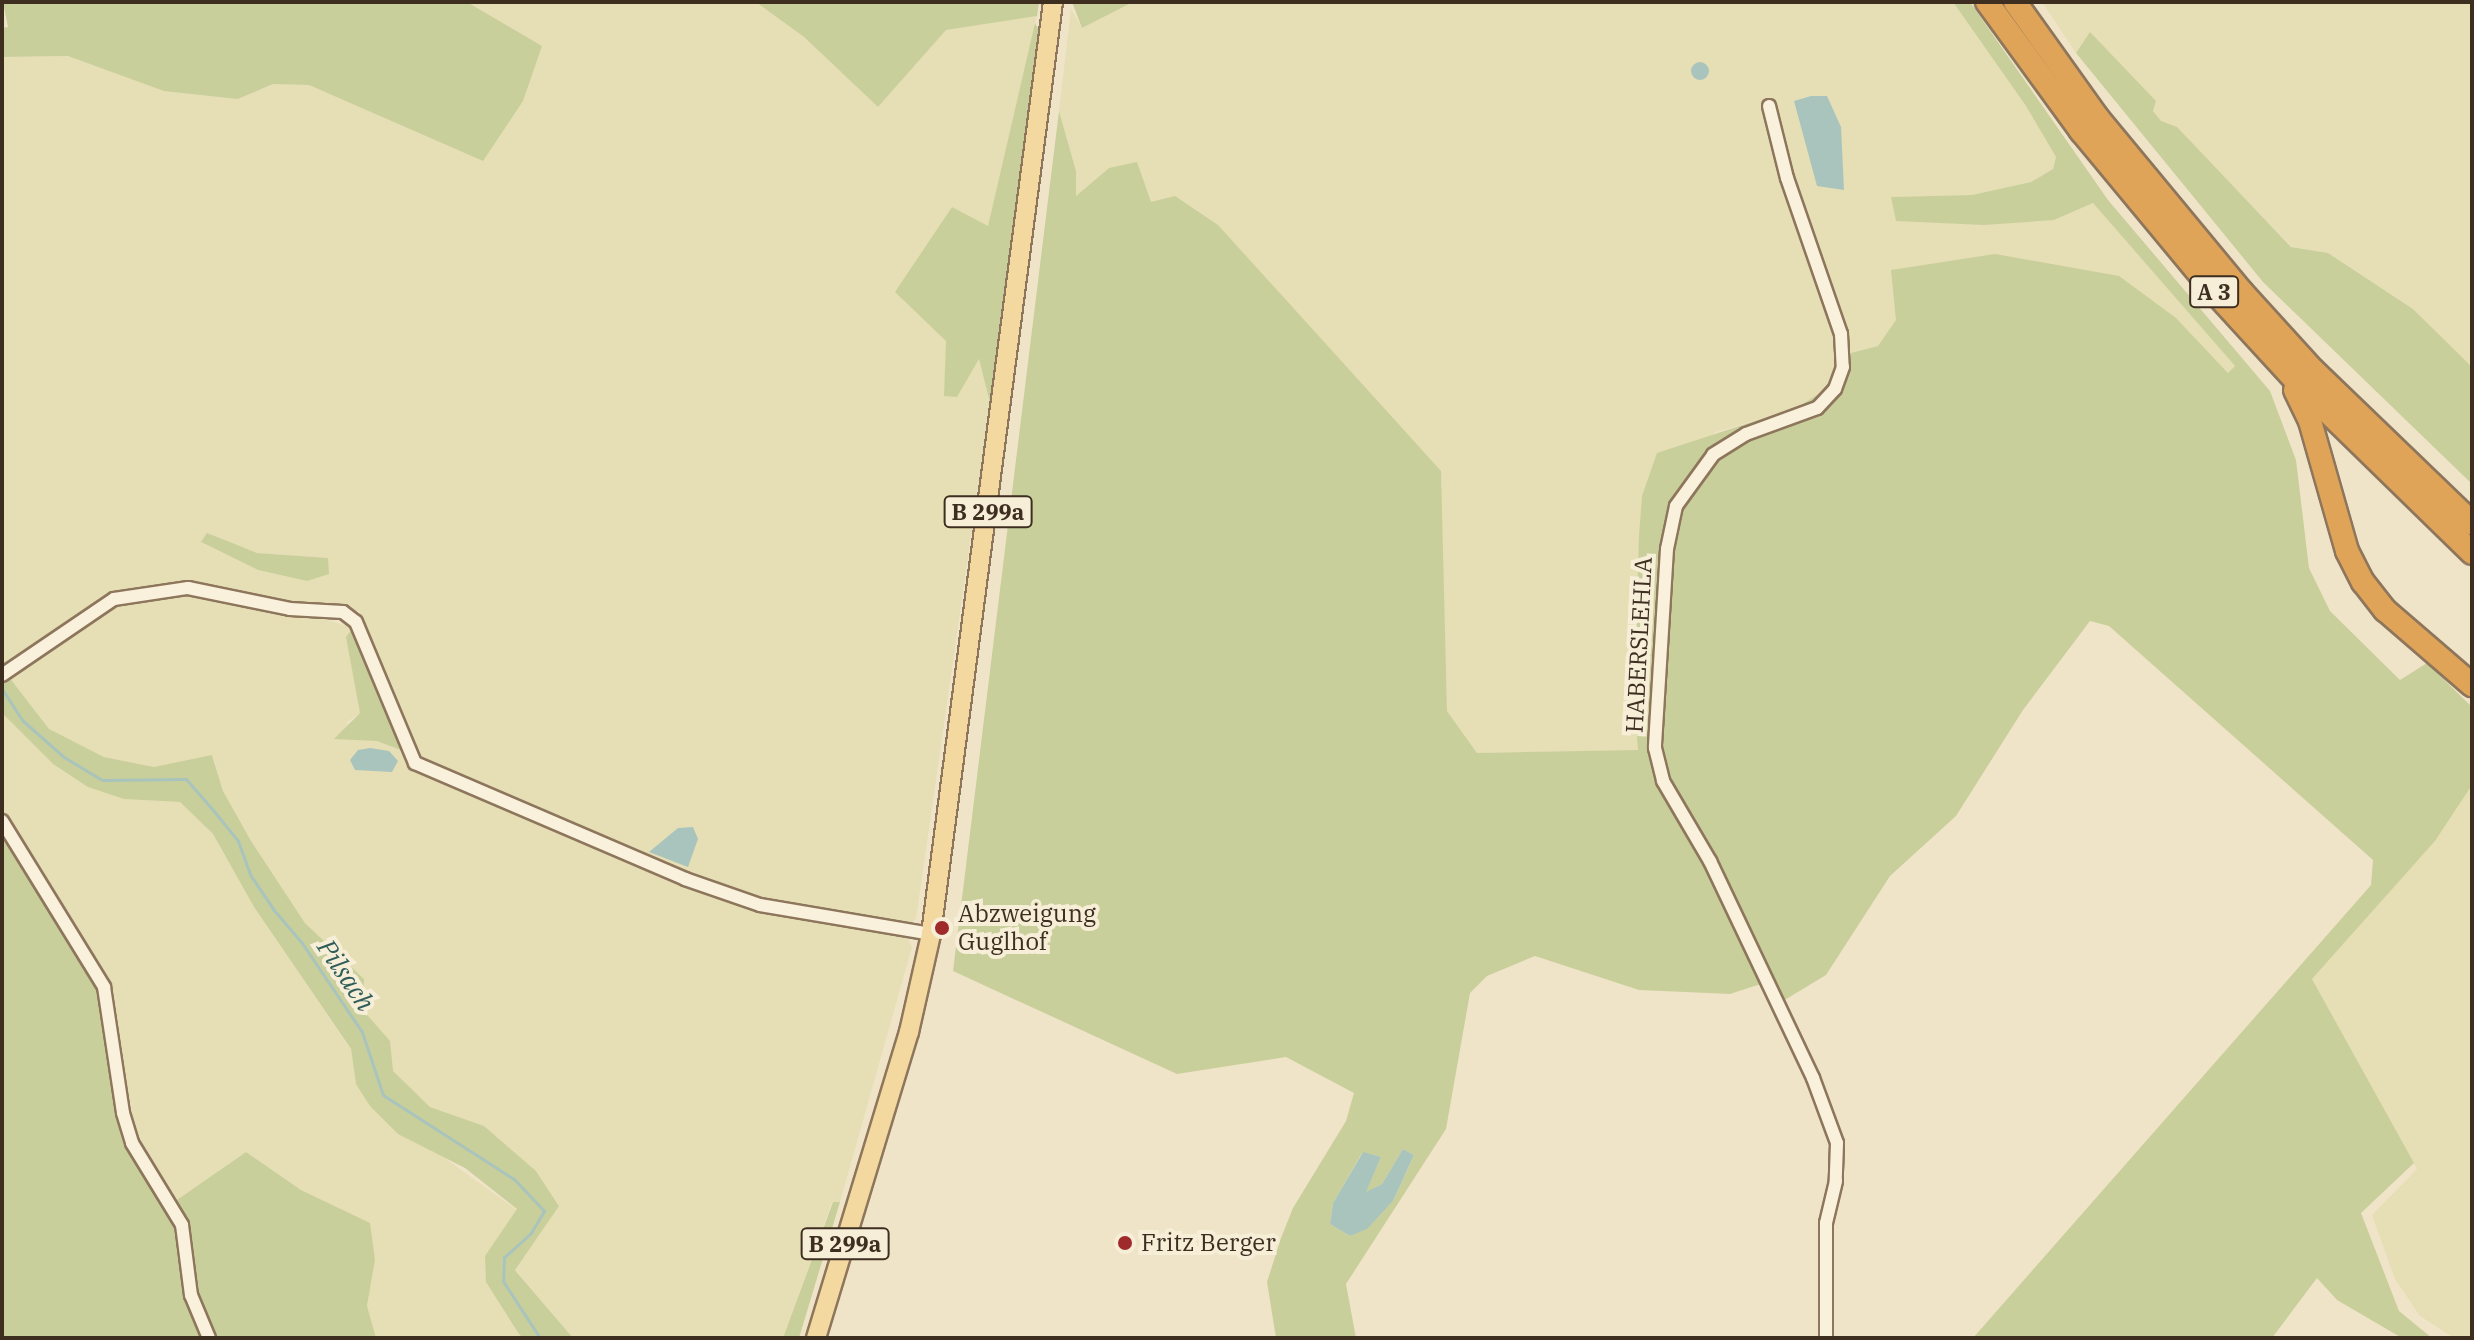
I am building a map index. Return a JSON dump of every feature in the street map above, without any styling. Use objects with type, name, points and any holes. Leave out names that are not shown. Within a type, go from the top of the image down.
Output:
[{"type":"highway","name":"A 3","points":[[1987,2],[2081,131],[2283,368],[2472,553]]},
{"type":"highway","name":"A 3","points":[[2015,2],[2097,117],[2242,292],[2313,370],[2472,523]]},
{"type":"highway","points":[[2283,368],[2310,421],[2337,523],[2363,582],[2385,610],[2472,685]]},
{"type":"main road","name":"B 299a","points":[[816,1338],[909,1032],[931,934],[1053,2]]},
{"type":"street","name":"HABERSLEHLA","points":[[1769,106],[1799,217],[1841,334],[1843,367],[1835,389],[1817,408],[1746,434],[1713,455],[1676,506],[1667,549],[1655,748],[1668,793],[1710,861],[1813,1078],[1837,1143],[1836,1181],[1826,1223],[1826,1338]]},
{"type":"street","points":[[3,675],[114,599],[188,588],[290,609],[343,612],[356,622],[415,763],[685,879],[760,905],[931,934]]},
{"type":"street","points":[[2,821],[104,987],[123,1113],[132,1143],[182,1225],[191,1295],[209,1338]]},
{"type":"shaded area","points":[[467,2],[756,2],[804,37],[878,107],[946,30],[1037,16],[988,227],[946,341],[957,396],[979,359],[990,403],[916,919],[909,924],[763,898],[690,874],[602,836],[598,847],[756,910],[884,931],[907,937],[912,947],[840,1202],[832,1202],[783,1338],[573,1338],[515,1269],[559,1205],[536,1171],[484,1126],[430,1107],[392,1071],[390,1041],[363,1010],[364,979],[305,923],[251,841],[223,791],[213,756],[154,767],[105,757],[49,730],[9,677],[88,626],[81,614],[2,667],[2,57],[68,56],[238,99],[273,84],[309,85],[483,161],[542,46]],"holes":[[[207,534],[257,553],[328,558],[307,581],[258,570],[202,543]],[[240,593],[359,611],[419,757],[346,723],[360,713],[347,637],[353,628],[321,618],[270,614],[237,604]]]},
{"type":"shaded area","points":[[1133,2],[1953,2],[2026,106],[2056,157],[2053,169],[2031,182],[1972,195],[1892,197],[2054,220],[2093,203],[2235,366],[2228,373],[2176,318],[1897,320],[1878,346],[1851,353],[1820,393],[1798,407],[1716,432],[1642,496],[1634,697],[1639,750],[1477,753],[1447,711],[1440,471],[1109,168],[1076,196],[1076,171],[1059,111],[1071,9],[1082,28]]},
{"type":"shaded area","points":[[2042,2],[2472,2],[2472,367],[2413,309],[2328,253],[2292,247],[2177,128],[2161,122],[2153,111],[2156,101],[2090,33],[2076,53]]},
{"type":"shaded area","points":[[2,713],[53,764],[124,799],[180,802],[213,834],[254,907],[351,1050],[356,1084],[435,1151],[517,1210],[506,1227],[523,1338],[376,1338],[367,1306],[375,1260],[369,1223],[301,1190],[246,1152],[175,1201],[135,1129],[109,985],[98,962],[2,813]]},
{"type":"shaded area","points":[[2472,785],[2472,1338],[2454,1338],[2420,1316],[2395,1279],[2372,1215],[2417,1169],[2312,979],[2435,841]]},
{"type":"green space","points":[[3,2],[467,2],[542,46],[523,101],[483,161],[309,85],[273,84],[238,99],[164,91],[68,56],[2,57],[2,28],[8,27]]},
{"type":"green space","points":[[756,2],[1039,2],[1037,16],[946,30],[878,107],[804,37]]},
{"type":"green space","points":[[1072,2],[1133,2],[1082,28]]},
{"type":"green space","points":[[1953,2],[1970,2],[2108,200],[2270,391],[2296,460],[2309,568],[2330,611],[2400,680],[2427,663],[2472,707],[2472,785],[2435,841],[2312,979],[2414,1163],[2361,1213],[2399,1311],[2432,1338],[2402,1338],[2337,1300],[2317,1278],[2272,1338],[1973,1338],[2371,885],[2373,860],[2109,626],[2090,621],[2023,710],[1956,816],[1890,876],[1826,975],[1783,1001],[1773,980],[1730,994],[1639,990],[1535,956],[1487,976],[1470,993],[1446,1129],[1346,1284],[1356,1338],[1276,1338],[1267,1282],[1281,1238],[1293,1208],[1346,1121],[1354,1093],[1286,1057],[1177,1074],[953,971],[1059,111],[1076,171],[1076,196],[1109,168],[1137,162],[1151,202],[1175,196],[1218,225],[1441,471],[1447,711],[1477,753],[1638,750],[1634,697],[1639,536],[1642,496],[1657,453],[1798,407],[1820,393],[1851,353],[1878,346],[1896,320],[1891,270],[1995,254],[2119,276],[2176,318],[2228,373],[2235,366],[2093,203],[2054,220],[1984,225],[1896,221],[1891,197],[1972,195],[2031,182],[2053,169],[2056,157],[2026,106]],"holes":[[[1403,1149],[1414,1155],[1393,1201],[1367,1228],[1350,1236],[1330,1224],[1333,1203],[1362,1153],[1381,1157],[1365,1193],[1382,1184]]]},
{"type":"green space","points":[[1035,23],[1040,32],[990,403],[979,359],[957,397],[944,396],[946,341],[895,292],[952,207],[988,226]]},
{"type":"green space","points":[[2090,32],[2156,101],[2153,111],[2161,121],[2177,127],[2291,247],[2328,253],[2413,309],[2472,367],[2472,484],[2263,282],[2076,53]]},
{"type":"green space","points":[[207,533],[257,553],[328,558],[329,574],[307,581],[258,570],[201,542]]},
{"type":"green space","points":[[353,628],[401,750],[377,741],[334,739],[360,713],[346,637]]},
{"type":"green space","points":[[2,668],[49,729],[104,757],[154,767],[212,755],[223,791],[251,841],[305,923],[364,979],[363,1010],[390,1041],[393,1071],[430,1107],[484,1126],[536,1171],[559,1206],[515,1270],[573,1338],[523,1338],[519,1334],[486,1282],[485,1256],[517,1209],[465,1168],[398,1134],[370,1106],[356,1084],[351,1049],[254,907],[213,834],[180,802],[124,799],[88,787],[53,764],[2,713]]},
{"type":"green space","points":[[2,829],[101,990],[123,1135],[153,1188],[171,1204],[246,1152],[301,1190],[370,1223],[375,1260],[367,1306],[376,1338],[2,1338]]},
{"type":"green space","points":[[833,1202],[840,1202],[799,1338],[783,1338]]},
{"type":"water","points":[[1696,62],[1704,62],[1709,71],[1707,78],[1696,80],[1691,75],[1691,67]]},
{"type":"water","points":[[1827,96],[1841,127],[1844,190],[1817,186],[1794,101]]},
{"type":"water","points":[[358,750],[389,751],[398,761],[392,772],[355,770],[350,760]]},
{"type":"water","points":[[693,827],[698,839],[688,867],[649,852],[678,828]]},
{"type":"water","points":[[1403,1149],[1414,1155],[1393,1201],[1367,1229],[1350,1236],[1330,1224],[1333,1203],[1363,1152],[1381,1157],[1366,1192],[1382,1184]]},
{"type":"waterway","name":"Pilsach","points":[[2,689],[22,720],[64,757],[102,780],[186,779],[213,810],[238,841],[251,876],[273,909],[302,943],[362,1032],[383,1095],[514,1179],[544,1211],[531,1233],[504,1257],[503,1281],[540,1338]]},
{"type":"place","name":"Abzweigung Guglhof","points":[[942,928]]},
{"type":"place","name":"Fritz Berger","points":[[1125,1243]]}]
